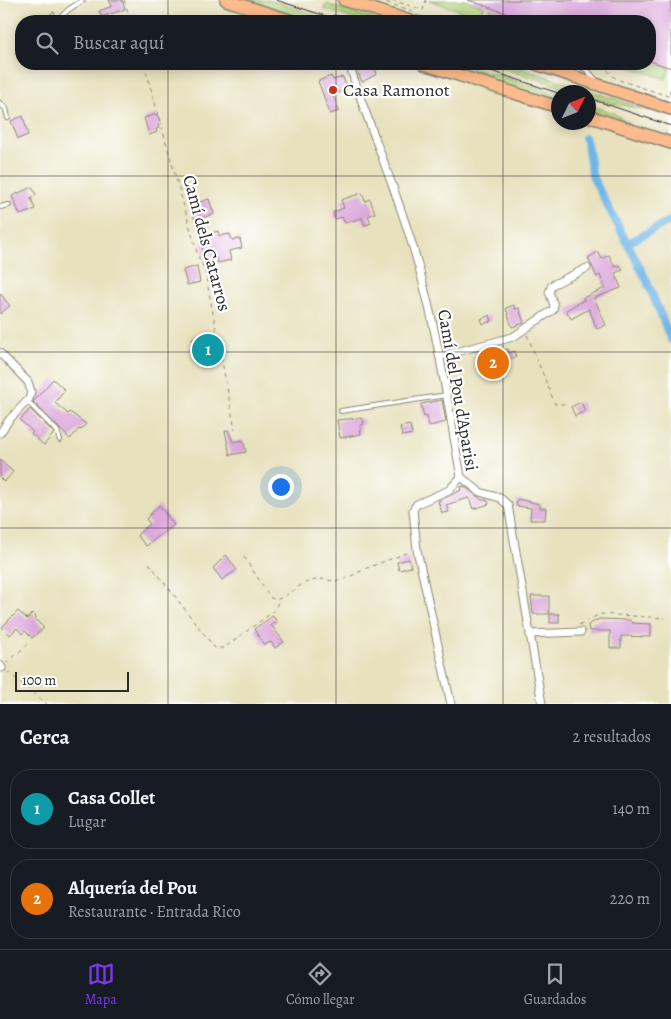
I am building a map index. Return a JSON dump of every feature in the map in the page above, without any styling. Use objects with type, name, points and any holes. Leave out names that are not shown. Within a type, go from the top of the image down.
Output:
[{"type":"main road","points":[[226,0],[273,15]]},
{"type":"main road","points":[[344,0],[390,15]]},
{"type":"main road","points":[[443,70],[551,105]]},
{"type":"main road","points":[[554,70],[671,109]]},
{"type":"main road","points":[[596,119],[671,143]]},
{"type":"street","name":"Camí del Pou d'Aparisi","points":[[351,70],[402,208],[423,283],[441,356],[461,477],[449,490],[417,504],[413,510],[417,550],[451,704]]},
{"type":"street","points":[[441,356],[512,337],[553,310],[554,305],[549,292],[552,285],[587,268]]},
{"type":"street","points":[[0,353],[28,382],[31,391],[27,402],[9,420],[0,433]]},
{"type":"street","points":[[461,477],[480,492],[500,498],[508,505],[542,704]]},
{"type":"street","points":[[530,634],[579,629]]},
{"type":"lane","points":[[63,15],[83,0]]},
{"type":"lane","points":[[587,70],[602,86]]},
{"type":"lane","points":[[0,103],[6,109],[8,118]]},
{"type":"lane","points":[[0,207],[9,205]]},
{"type":"lane","points":[[341,411],[447,395]]},
{"type":"lane","points":[[27,402],[58,431],[60,440]]},
{"type":"path","points":[[124,0],[129,15]]},
{"type":"path","points":[[379,0],[424,15]]},
{"type":"path","points":[[392,0],[423,10],[426,0]]},
{"type":"path","points":[[484,15],[486,7]]},
{"type":"path","name":"Camí dels Catarros","points":[[146,70],[198,256],[204,271],[235,430]]},
{"type":"path","points":[[608,70],[616,79],[671,98]]},
{"type":"path","points":[[669,93],[671,87]]},
{"type":"path","points":[[521,330],[526,334],[555,404],[564,404]]},
{"type":"path","points":[[149,563],[215,648],[224,648],[274,611],[279,600],[304,583],[313,580],[345,579],[367,568],[417,550]]},
{"type":"path","points":[[244,556],[271,598],[279,600]]},
{"type":"path","points":[[579,629],[590,617],[600,614],[665,618]]},
{"type":"path","points":[[30,642],[1,666],[48,704]]},
{"type":"green space","points":[[249,0],[269,0],[315,15],[295,15]]},
{"type":"green space","points":[[429,0],[465,0],[483,6],[481,13],[473,15]]},
{"type":"green space","points":[[326,4],[360,15],[342,15],[324,9]]},
{"type":"green space","points":[[489,8],[511,15],[487,15]]},
{"type":"green space","points":[[656,63],[670,68],[666,79],[638,70],[656,70]]},
{"type":"green space","points":[[460,70],[481,70],[551,93],[551,100]]},
{"type":"green space","points":[[509,70],[526,70],[572,85],[555,85]]},
{"type":"green space","points":[[596,93],[649,110],[615,104],[596,98]]},
{"type":"green space","points":[[596,107],[613,113],[628,123],[628,125],[596,114]]},
{"type":"building","points":[[109,0],[122,0],[125,9],[108,15],[101,15],[99,11],[112,6]]},
{"type":"building","points":[[468,0],[671,0],[671,68],[656,63],[656,15],[512,15]]},
{"type":"building","points":[[357,70],[376,70],[377,74],[362,82]]},
{"type":"building","name":"Casa Ramonot","points":[[331,76],[333,80],[343,77],[347,89],[333,95],[339,111],[330,114],[318,81]]},
{"type":"building","points":[[157,114],[161,124],[156,129],[157,132],[149,135],[144,118]]},
{"type":"building","points":[[23,116],[28,135],[18,139],[11,121]]},
{"type":"building","points":[[32,187],[36,195],[31,198],[35,209],[20,215],[12,196]]},
{"type":"building","points":[[362,193],[365,201],[370,199],[375,213],[368,216],[371,223],[365,225],[362,218],[345,223],[342,217],[335,219],[333,212],[344,208],[341,200]]},
{"type":"building","points":[[209,199],[214,214],[195,220],[191,205]]},
{"type":"building","points":[[218,231],[219,236],[230,234],[232,240],[240,239],[242,248],[229,251],[231,260],[218,263],[216,257],[205,260],[201,242],[205,241],[203,235]]},
{"type":"building","points":[[598,252],[602,259],[609,255],[615,267],[620,265],[623,270],[615,273],[621,288],[594,298],[606,325],[597,329],[589,309],[571,319],[566,310],[584,300],[583,298],[605,288],[600,275],[597,277],[588,258]]},
{"type":"building","points":[[197,266],[200,282],[187,285],[183,270]]},
{"type":"building","points":[[0,293],[10,306],[0,314]]},
{"type":"building","points":[[514,305],[515,309],[519,308],[524,323],[512,327],[506,308]]},
{"type":"building","points":[[490,315],[492,321],[483,324],[481,319]]},
{"type":"building","points":[[212,332],[216,351],[203,356],[199,346],[196,347],[192,339]]},
{"type":"building","points":[[508,349],[509,353],[515,351],[516,357],[502,361],[505,369],[489,374],[487,365],[484,366],[482,360],[485,359],[484,356]]},
{"type":"building","points":[[53,379],[65,390],[55,403],[68,414],[70,412],[86,424],[70,439],[33,402]]},
{"type":"building","points":[[442,400],[446,422],[429,426],[427,416],[424,417],[421,404]]},
{"type":"building","points":[[581,402],[585,411],[575,416],[571,407]]},
{"type":"building","points":[[30,409],[54,433],[44,445],[31,434],[33,432],[20,420]]},
{"type":"building","points":[[363,419],[364,424],[360,425],[361,434],[340,438],[337,420]]},
{"type":"building","points":[[410,425],[412,434],[402,436],[400,427]]},
{"type":"building","points":[[228,430],[233,442],[243,440],[246,452],[230,455],[225,431]]},
{"type":"building","points":[[0,460],[13,472],[4,482],[0,478]]},
{"type":"building","points":[[464,486],[482,500],[487,500],[489,504],[473,509],[469,498],[446,505],[449,512],[442,513],[438,501],[461,490],[460,487]]},
{"type":"building","points":[[517,499],[540,504],[540,508],[546,508],[545,520],[530,520],[531,508],[516,506]]},
{"type":"building","points":[[159,505],[174,525],[146,546],[137,535],[150,524],[146,519]]},
{"type":"building","points":[[226,555],[237,570],[222,580],[213,568]]},
{"type":"building","points":[[409,559],[411,567],[399,570],[397,562]]},
{"type":"building","points":[[531,596],[549,596],[549,614],[533,614]]},
{"type":"building","points":[[18,611],[27,619],[32,613],[44,628],[32,638],[25,631],[22,634],[17,628],[10,635],[2,627]]},
{"type":"building","points":[[550,614],[559,614],[559,623],[550,623]]},
{"type":"building","points":[[273,616],[277,622],[271,625],[284,642],[275,648],[271,642],[264,645],[254,629]]},
{"type":"building","points":[[599,619],[630,620],[632,623],[651,624],[651,637],[621,636],[621,648],[610,648],[610,631],[589,631],[588,625]]},
{"type":"waterway","points":[[585,138],[593,178],[646,279],[671,340]]},
{"type":"waterway","points":[[628,243],[671,220]]},
{"type":"tram line","points":[[276,0],[322,15]]},
{"type":"tram line","points":[[488,70],[551,91]]},
{"type":"tram line","points":[[596,101],[671,126]]},
{"type":"place","name":"Casa Ramonot","points":[[333,90]]},
{"type":"place","name":"Casa Collet","points":[[208,350]]},
{"type":"place","name":"Alquería del Pou","points":[[493,363]]}]
